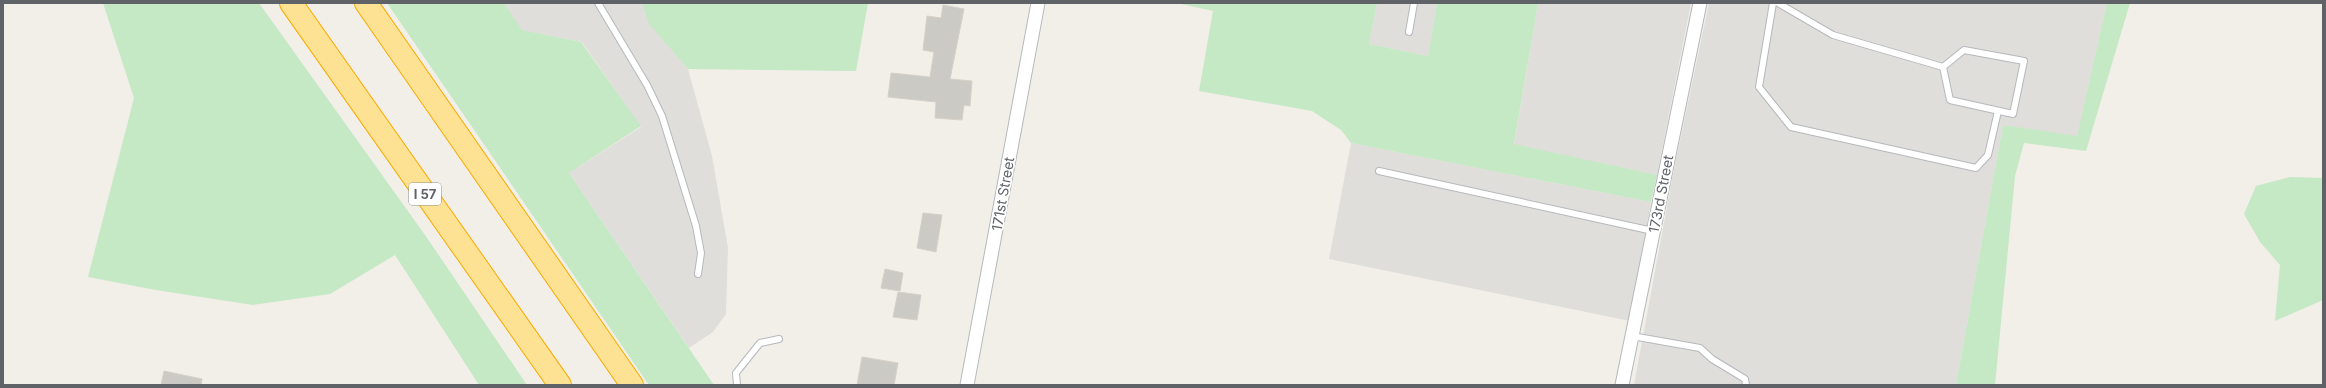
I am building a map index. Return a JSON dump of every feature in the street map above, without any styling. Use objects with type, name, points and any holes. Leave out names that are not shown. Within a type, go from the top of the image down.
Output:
[{"type":"highway","name":"I 57","points":[[291,3],[560,385]]},
{"type":"highway","points":[[366,3],[632,385]]},
{"type":"street","name":"171st Street","points":[[967,385],[1038,3]]},
{"type":"street","name":"173rd Street","points":[[1622,385],[1700,3]]},
{"type":"lane","points":[[598,3],[647,85],[662,116],[696,226],[701,253],[698,274]]},
{"type":"lane","points":[[1409,32],[1414,3]]},
{"type":"lane","points":[[1773,3],[1759,87],[1790,126],[1976,168],[1988,155],[1998,111]]},
{"type":"lane","points":[[1778,3],[1833,35],[1943,67]]},
{"type":"lane","points":[[1964,50],[2024,61],[2013,114],[1950,100],[1943,67],[1964,50]]},
{"type":"lane","points":[[1380,171],[1653,231]]},
{"type":"lane","points":[[1632,336],[1700,348],[1712,359],[1746,379],[1746,385]]},
{"type":"lane","points":[[737,385],[736,373],[760,343],[779,339]]},
{"type":"shaded area","points":[[504,3],[642,3],[650,24],[688,69],[712,156],[728,248],[726,314],[713,332],[689,348],[569,173],[641,127],[582,42],[521,30]]},
{"type":"shaded area","points":[[1377,3],[1437,3],[1428,56],[1369,44]]},
{"type":"shaded area","points":[[1538,3],[1691,3],[1657,175],[1514,145]]},
{"type":"shaded area","points":[[1709,3],[2107,3],[2077,137],[2003,125],[1956,385],[1634,385],[1673,174]]},
{"type":"shaded area","points":[[1351,143],[1651,202],[1630,321],[1329,259]]},
{"type":"green space","points":[[103,3],[259,3],[425,235],[527,385],[479,385],[395,255],[330,294],[253,305],[156,290],[88,277],[134,98]]},
{"type":"green space","points":[[387,3],[504,3],[522,30],[581,42],[641,126],[569,173],[714,385],[649,385]]},
{"type":"green space","points":[[642,3],[868,3],[856,71],[688,69],[649,24]]},
{"type":"green space","points":[[1177,3],[1377,3],[1369,44],[1428,56],[1437,3],[1538,3],[1514,144],[1657,175],[1651,202],[1351,143],[1341,130],[1312,111],[1199,91],[1213,11]]},
{"type":"green space","points":[[2107,3],[2130,3],[2086,151],[2024,143],[2015,176],[1995,385],[1956,385],[2003,125],[2077,136]]},
{"type":"green space","points":[[2290,177],[2323,178],[2323,300],[2275,321],[2280,265],[2260,242],[2244,214],[2256,186]]},
{"type":"building","points":[[943,5],[964,9],[950,79],[972,81],[970,106],[964,105],[962,120],[935,118],[936,102],[888,97],[891,73],[930,77],[934,52],[923,50],[927,16],[941,18]]},
{"type":"building","points":[[923,213],[942,215],[936,252],[917,248]]},
{"type":"building","points":[[885,269],[903,273],[900,291],[881,288]]},
{"type":"building","points":[[898,292],[921,295],[917,320],[893,317]]},
{"type":"building","points":[[862,357],[898,363],[894,385],[857,385]]},
{"type":"building","points":[[164,371],[202,379],[201,385],[161,385]]}]
